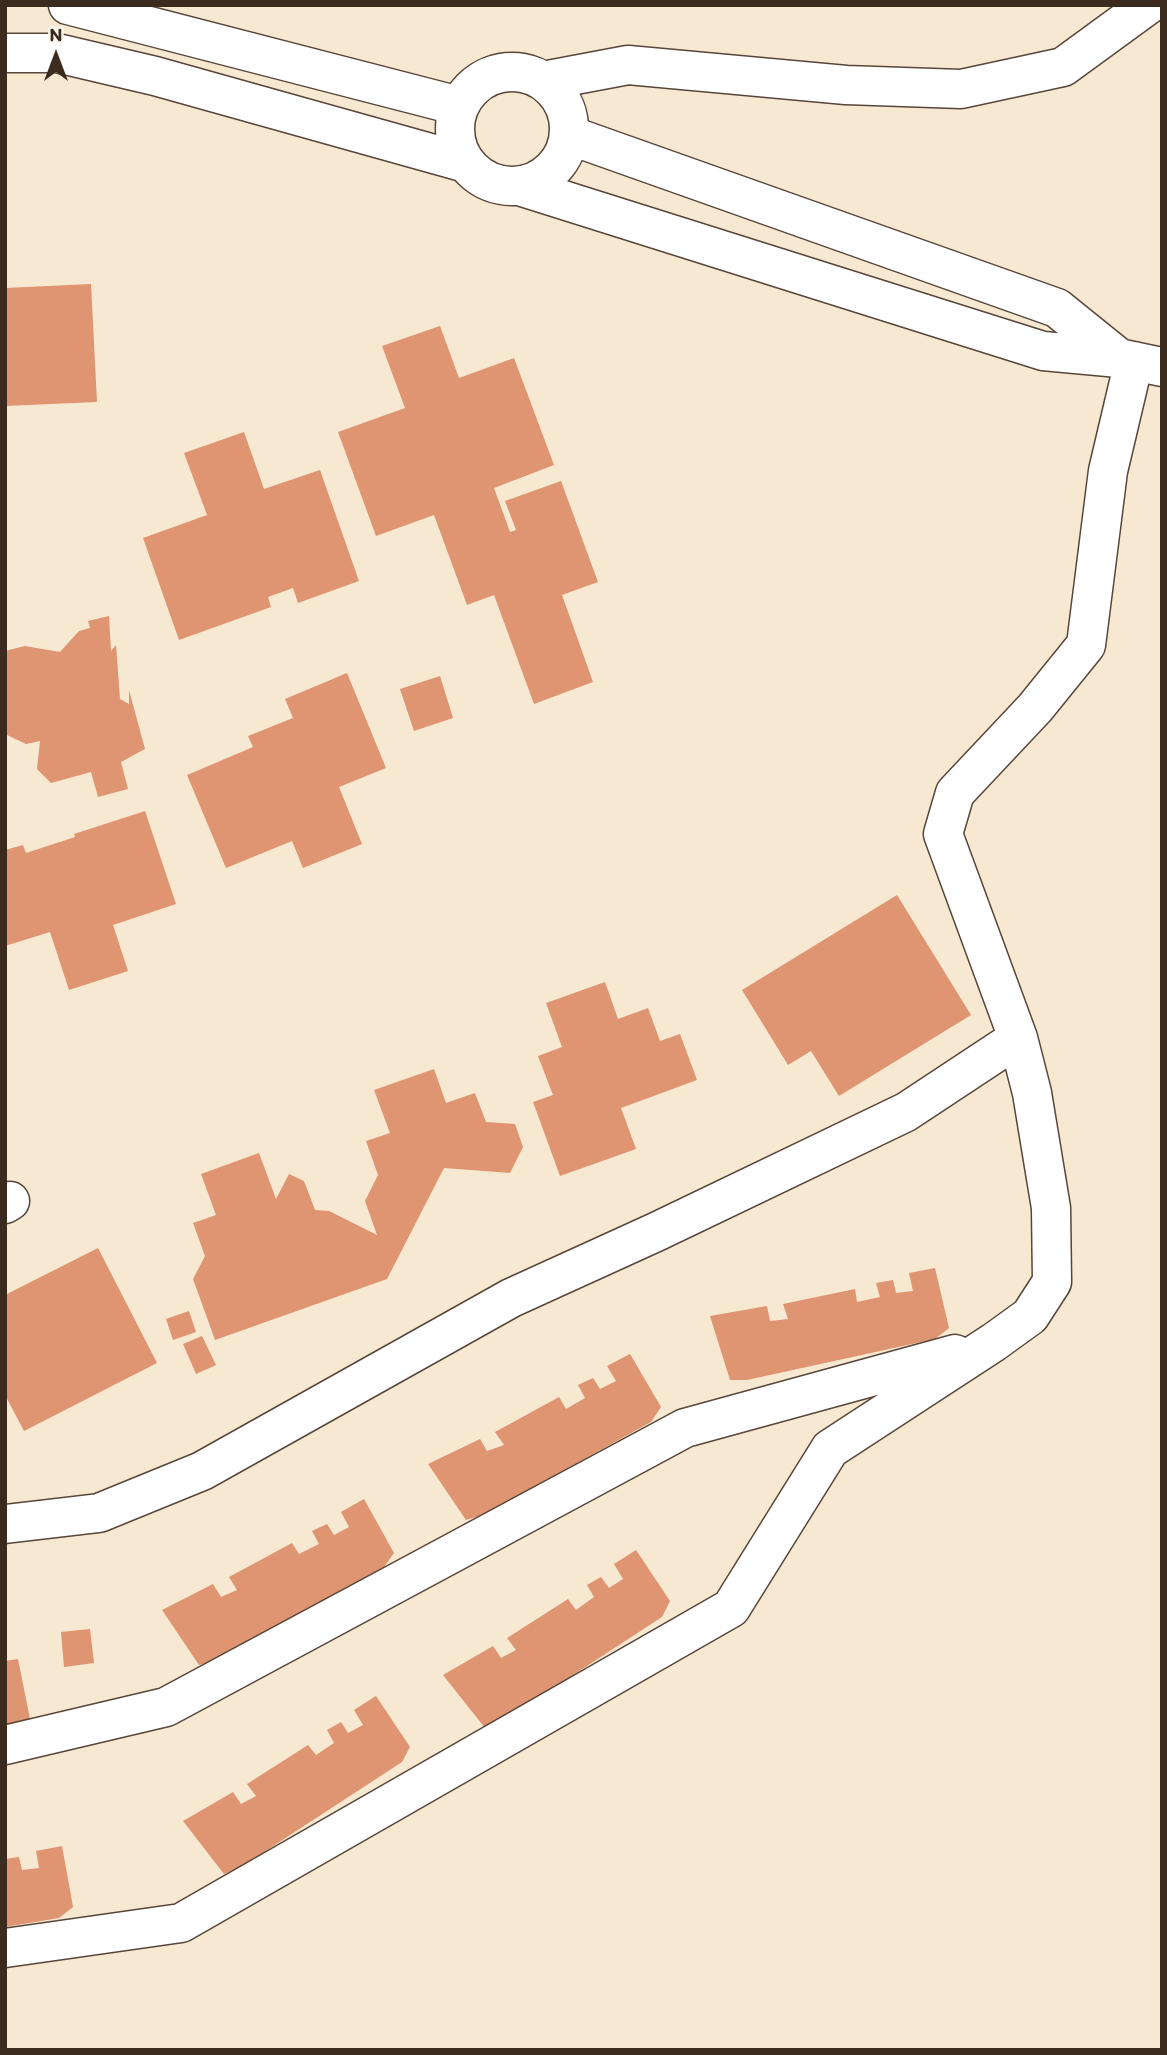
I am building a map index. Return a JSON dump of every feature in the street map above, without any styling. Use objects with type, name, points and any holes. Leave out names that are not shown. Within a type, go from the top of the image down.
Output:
[{"type":"street","points":[[68,5],[459,106]]},
{"type":"street","points":[[543,81],[628,65],[846,85],[961,89],[1063,67],[1148,5]]},
{"type":"street","points":[[5,53],[57,53],[155,76],[466,163]]},
{"type":"street","points":[[519,186],[537,180],[553,169],[564,154],[569,135],[567,115],[559,96],[543,81],[525,74],[505,72],[486,78],[470,90],[459,106],[455,126],[457,145],[466,163],[481,177],[499,184],[519,186],[1043,351],[1138,362]]},
{"type":"street","points":[[569,135],[1057,308],[1138,362]]},
{"type":"street","points":[[5,1948],[181,1923],[731,1608],[830,1449],[1030,1316],[1052,1282],[1051,1208],[1032,1093],[1018,1038],[943,834],[955,793],[1035,708],[1086,645],[1108,471],[1138,362]]},
{"type":"street","points":[[5,1524],[99,1513],[202,1471],[511,1298],[906,1112],[1018,1038]]},
{"type":"street","points":[[5,1745],[166,1707],[685,1428],[901,1370],[993,1342]]},
{"type":"building","points":[[91,284],[97,402],[5,406],[5,288]]},
{"type":"building","points":[[440,326],[459,378],[514,358],[554,465],[494,488],[510,532],[516,530],[505,501],[561,481],[598,582],[562,595],[593,682],[534,704],[494,595],[467,605],[434,515],[376,536],[338,432],[405,408],[382,346]]},
{"type":"building","points":[[244,432],[264,489],[320,470],[359,581],[298,603],[293,588],[268,597],[271,607],[179,640],[143,538],[207,515],[184,453]]},
{"type":"building","points":[[109,616],[111,651],[116,645],[120,699],[129,704],[129,690],[145,749],[121,762],[128,789],[98,797],[91,772],[51,783],[37,769],[40,741],[26,744],[5,734],[5,651],[25,646],[60,652],[79,631],[90,628],[88,621]]},
{"type":"building","points":[[347,673],[386,768],[339,787],[362,844],[303,868],[292,841],[226,868],[187,775],[253,747],[248,736],[293,718],[285,699]]},
{"type":"building","points":[[440,676],[453,718],[414,731],[400,689]]},
{"type":"building","points":[[145,811],[176,904],[113,925],[128,971],[69,990],[50,932],[5,946],[5,850],[23,845],[26,853]]},
{"type":"building","points":[[897,895],[971,1015],[839,1096],[811,1051],[788,1065],[742,990]]},
{"type":"building","points":[[605,982],[618,1019],[648,1008],[660,1041],[680,1034],[697,1080],[621,1108],[636,1149],[560,1176],[533,1102],[553,1095],[538,1056],[562,1047],[546,1003]]},
{"type":"building","points":[[434,1069],[446,1103],[475,1093],[486,1122],[515,1124],[523,1147],[510,1173],[444,1168],[387,1279],[215,1340],[193,1279],[205,1256],[193,1223],[216,1215],[201,1174],[259,1153],[276,1199],[289,1174],[304,1181],[315,1210],[329,1211],[377,1235],[365,1201],[378,1175],[366,1141],[390,1133],[374,1090]]},
{"type":"building","points":[[98,1248],[157,1363],[24,1431],[5,1395],[5,1295]]},
{"type":"building","points":[[935,1268],[949,1328],[935,1339],[747,1380],[730,1380],[710,1316],[767,1306],[770,1321],[788,1319],[783,1304],[855,1289],[857,1302],[880,1297],[876,1283],[893,1280],[896,1293],[913,1291],[909,1273]]},
{"type":"building","points":[[189,1311],[196,1332],[173,1340],[166,1319]]},
{"type":"building","points":[[202,1336],[216,1365],[196,1374],[183,1344]]},
{"type":"building","points":[[630,1354],[661,1407],[651,1422],[483,1515],[466,1520],[428,1464],[480,1439],[487,1451],[504,1445],[495,1432],[559,1397],[566,1409],[585,1398],[578,1385],[593,1378],[600,1389],[616,1381],[607,1366]]},
{"type":"building","points":[[364,1499],[394,1553],[384,1567],[216,1661],[199,1665],[162,1610],[213,1584],[221,1597],[237,1590],[229,1577],[292,1543],[299,1554],[319,1544],[312,1531],[327,1524],[334,1535],[349,1527],[341,1512]]},
{"type":"building","points":[[636,1550],[670,1601],[662,1617],[501,1722],[485,1728],[443,1675],[493,1646],[501,1658],[516,1650],[507,1638],[568,1599],[576,1610],[594,1597],[587,1585],[601,1577],[609,1588],[623,1579],[614,1564]]},
{"type":"building","points":[[90,1629],[94,1663],[64,1667],[61,1632]]},
{"type":"building","points":[[18,1659],[30,1719],[16,1730],[5,1732],[5,1661]]},
{"type":"building","points":[[376,1696],[410,1747],[402,1762],[241,1867],[224,1874],[183,1821],[233,1792],[241,1804],[256,1796],[247,1784],[308,1745],[316,1755],[334,1743],[327,1730],[341,1722],[348,1733],[363,1725],[354,1710]]},
{"type":"building","points":[[62,1846],[73,1907],[59,1918],[5,1927],[5,1859],[19,1857],[22,1870],[39,1868],[36,1851]]}]
